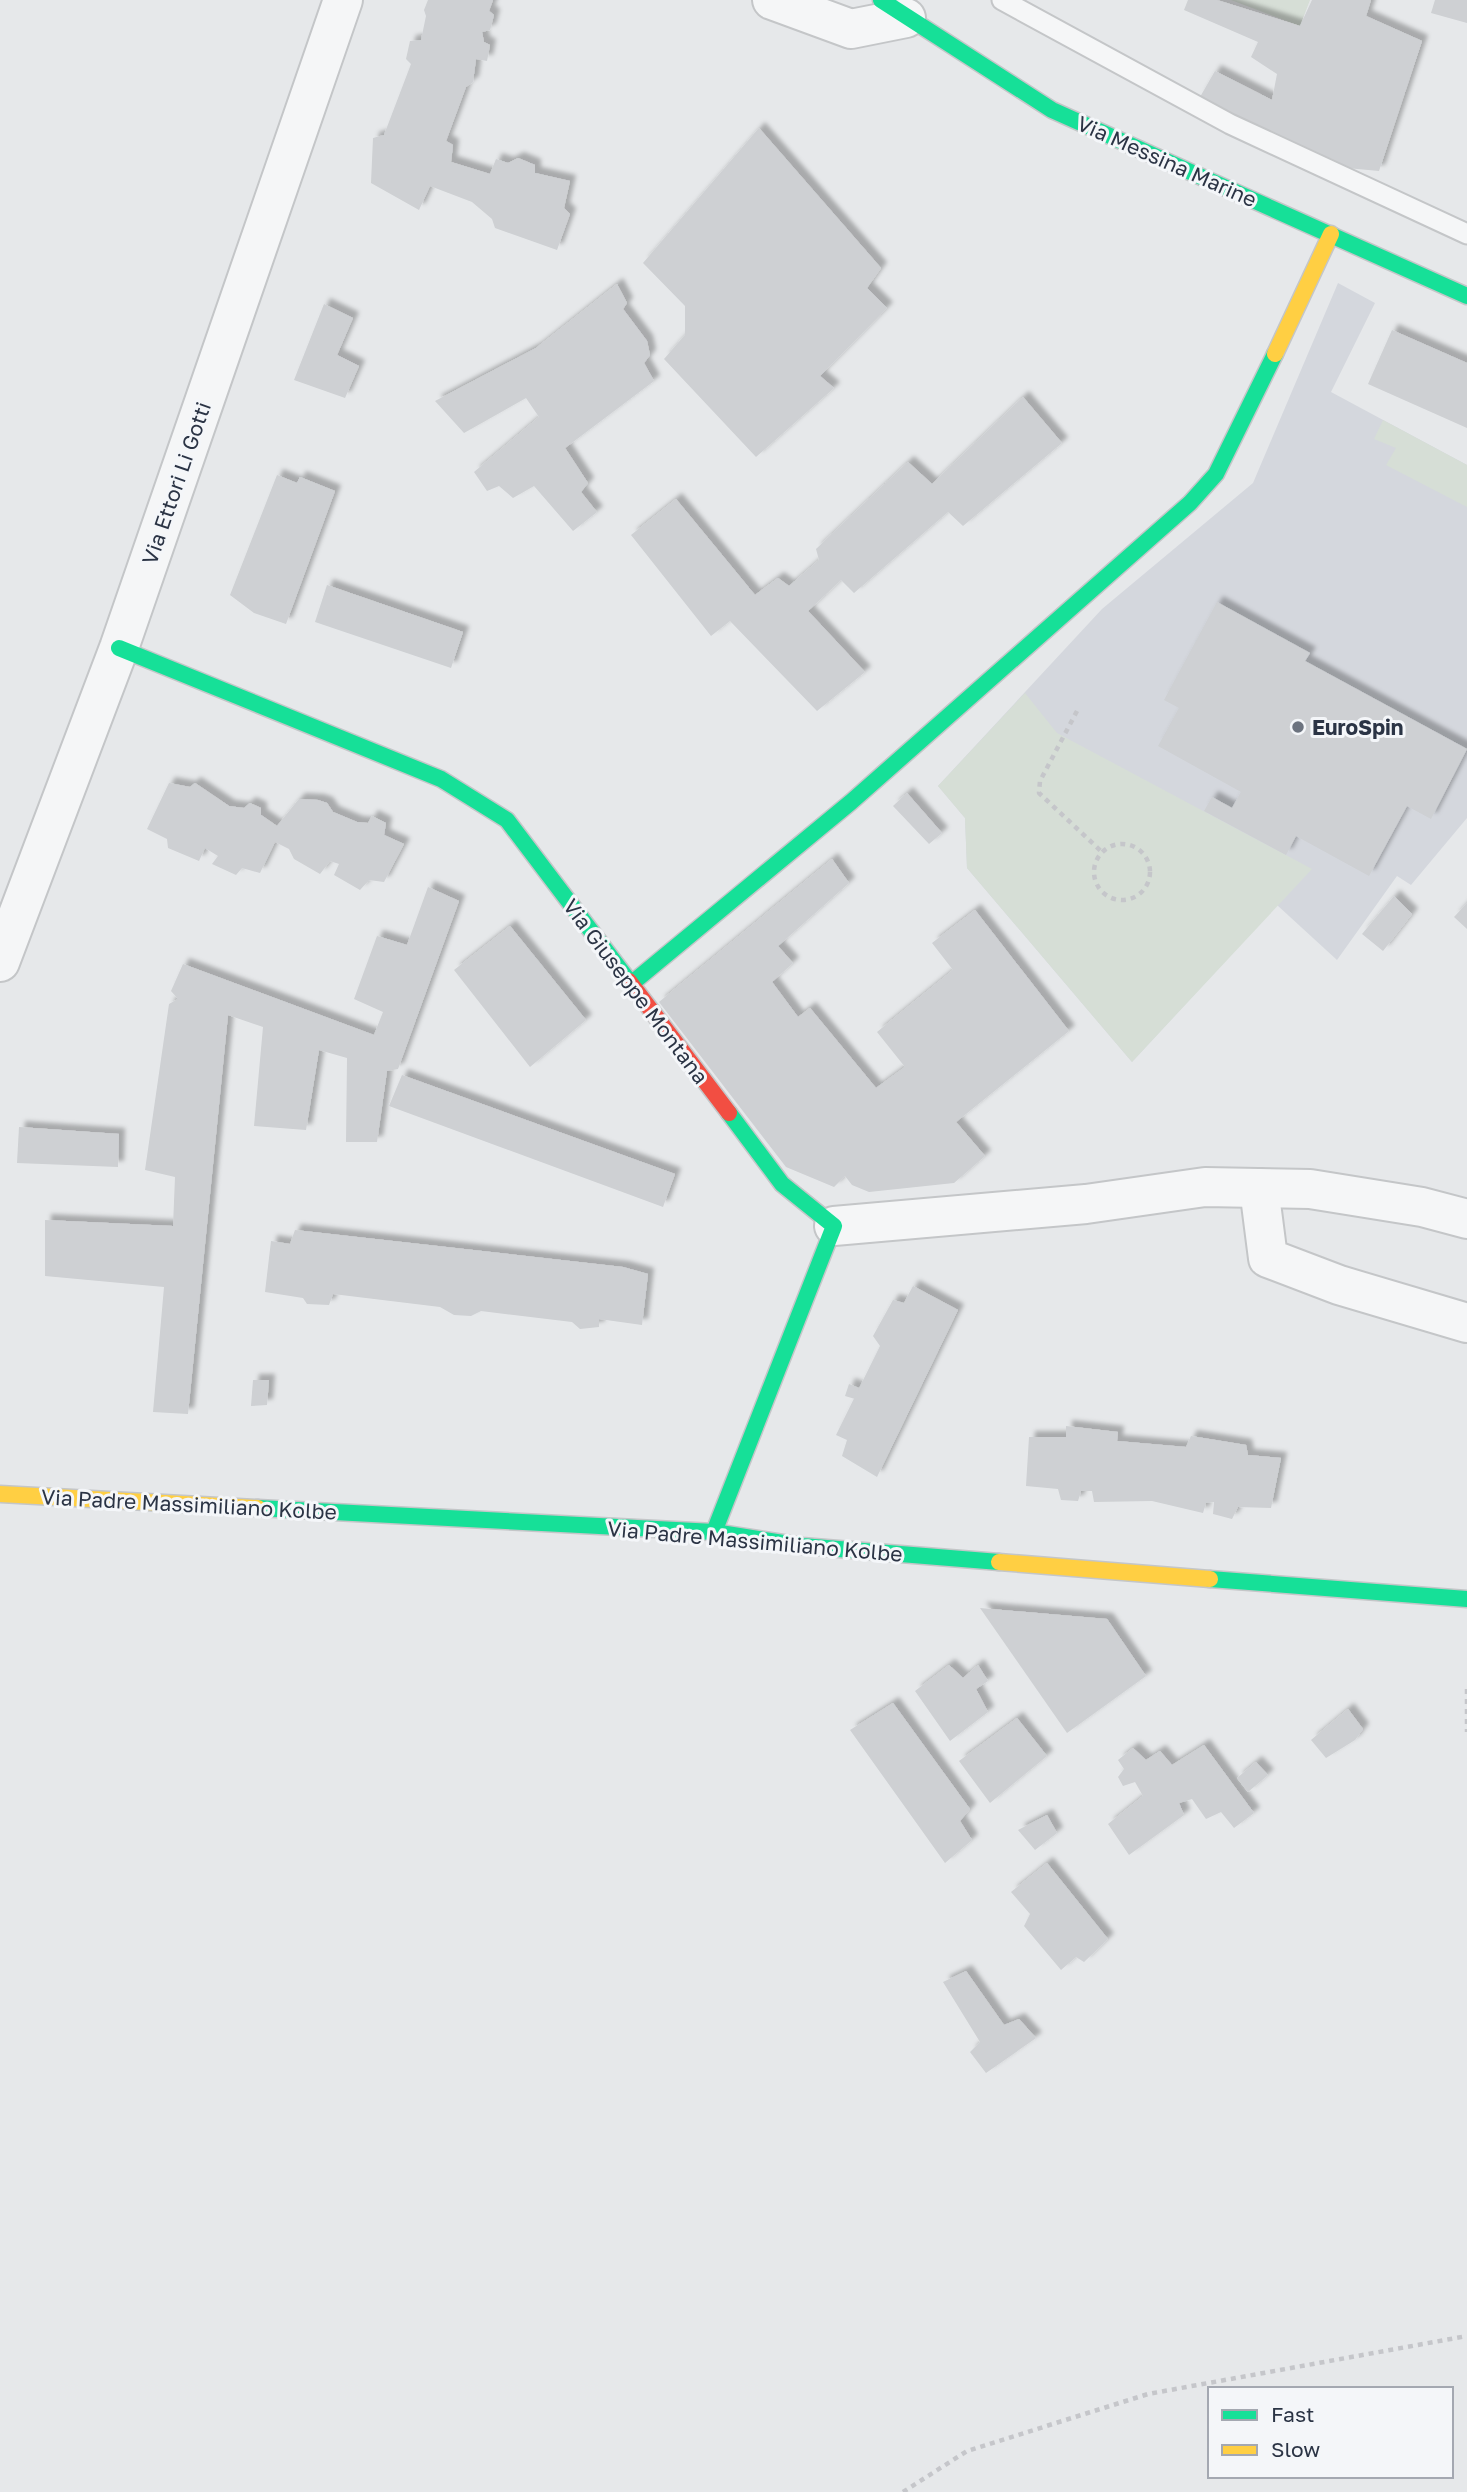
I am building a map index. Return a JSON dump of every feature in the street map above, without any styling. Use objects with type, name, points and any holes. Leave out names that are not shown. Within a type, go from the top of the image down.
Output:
[{"type":"street","name":"Via Ettori Li Gotti","points":[[0,962],[119,648],[343,0]]},
{"type":"street","points":[[772,0],[851,29],[894,9]]},
{"type":"street","name":"Via Messina Marine","points":[[894,9],[1052,110],[1467,296]]},
{"type":"street","points":[[631,984],[851,802],[1190,503],[1216,474],[1233,443],[1332,234]]},
{"type":"street","name":"Via Giuseppe Montana","points":[[119,648],[441,779],[507,820],[782,1184],[834,1226]]},
{"type":"street","points":[[714,1532],[834,1226],[1086,1204],[1205,1187],[1310,1188],[1422,1208],[1467,1220]]},
{"type":"street","points":[[1259,1188],[1268,1258],[1339,1285],[1467,1323]]},
{"type":"street","name":"Via Padre Massimiliano Kolbe","points":[[0,1494],[714,1532],[802,1546],[1467,1599]]},
{"type":"lane","points":[[1002,0],[1230,124],[1467,234]]},
{"type":"path","points":[[1077,711],[1040,781],[1040,793],[1102,852]]},
{"type":"path","points":[[1119,844],[1135,847],[1144,854],[1150,868],[1150,877],[1138,895],[1118,900],[1100,889],[1094,873],[1097,859],[1102,852],[1119,844]]},
{"type":"path","points":[[1467,1689],[1467,1732]]},
{"type":"path","points":[[903,2492],[967,2451],[1148,2394],[1467,2336]]},
{"type":"shaded area","points":[[1231,0],[1310,0],[1300,26]]},
{"type":"shaded area","points":[[1338,283],[1375,303],[1331,392],[1467,465],[1467,818],[1411,885],[1397,876],[1337,960],[1277,905],[1132,1062],[967,868],[965,818],[938,786],[1102,609],[1253,483]]},
{"type":"shaded area","points":[[1383,420],[1467,465],[1467,507],[1386,465],[1396,448],[1374,439]]},
{"type":"shaded area","points":[[1025,693],[1057,733],[1312,869],[1132,1062],[967,868],[965,818],[938,786]]},
{"type":"building","points":[[428,0],[493,0],[489,11],[494,15],[490,30],[482,32],[484,42],[490,45],[487,61],[476,59],[473,82],[466,87],[446,141],[453,145],[451,162],[490,174],[496,159],[508,163],[518,158],[535,165],[535,173],[570,181],[564,208],[570,214],[557,250],[495,228],[492,219],[472,202],[430,186],[419,210],[371,183],[373,138],[384,135],[411,64],[406,59],[410,41],[421,40],[426,16],[424,10]]},
{"type":"building","points":[[1188,0],[1217,0],[1300,26],[1312,0],[1371,0],[1366,16],[1422,41],[1379,171],[1336,167],[1200,97],[1215,71],[1272,100],[1277,74],[1251,57],[1258,42],[1184,10]]},
{"type":"building","points":[[1435,0],[1467,0],[1467,23],[1431,13]]},
{"type":"building","points":[[759,128],[881,268],[867,288],[887,308],[820,376],[834,388],[756,457],[664,359],[685,335],[685,306],[643,263]]},
{"type":"building","points":[[617,284],[627,303],[623,309],[647,341],[650,355],[644,363],[654,381],[565,448],[588,483],[581,492],[597,512],[573,531],[534,486],[513,498],[499,486],[487,491],[474,472],[539,417],[526,398],[464,433],[435,401],[536,348]]},
{"type":"building","points":[[324,304],[353,318],[337,355],[359,366],[345,398],[294,380]]},
{"type":"building","points":[[1392,330],[1467,363],[1467,428],[1368,384]]},
{"type":"building","points":[[1023,397],[1062,443],[963,526],[948,512],[854,593],[841,580],[808,611],[865,672],[817,711],[730,621],[711,636],[631,535],[676,499],[755,595],[778,578],[789,586],[819,560],[816,549],[908,462],[932,484]]},
{"type":"building","points":[[277,475],[297,483],[300,477],[335,491],[286,624],[254,613],[230,595]]},
{"type":"building","points":[[327,585],[463,632],[451,668],[315,622]]},
{"type":"building","name":"EuroSpin","points":[[1217,602],[1310,653],[1305,661],[1467,749],[1431,819],[1407,806],[1369,876],[1296,836],[1286,855],[1204,811],[1212,797],[1232,808],[1241,792],[1158,746],[1179,708],[1164,700]]},
{"type":"building","points":[[169,783],[190,787],[195,783],[229,806],[244,808],[250,803],[261,808],[261,815],[277,826],[299,799],[318,800],[327,803],[333,812],[357,822],[368,823],[372,816],[386,823],[384,835],[404,844],[384,882],[369,880],[360,890],[334,875],[339,864],[330,861],[320,874],[294,859],[289,849],[275,842],[260,873],[242,868],[236,875],[212,864],[218,856],[205,848],[199,861],[168,848],[167,839],[147,829]]},
{"type":"building","points":[[907,793],[942,833],[929,844],[893,806]]},
{"type":"building","points":[[832,859],[849,883],[778,946],[793,963],[772,982],[798,1017],[810,1008],[876,1088],[905,1067],[877,1032],[953,970],[932,943],[975,910],[1069,1031],[956,1122],[985,1156],[954,1183],[869,1192],[852,1185],[845,1176],[834,1187],[786,1167],[659,1002]]},
{"type":"building","points":[[428,887],[459,901],[398,1069],[387,1071],[377,1142],[346,1142],[347,1058],[319,1050],[306,1130],[254,1126],[263,1027],[228,1015],[188,1414],[153,1412],[164,1287],[45,1276],[45,1220],[173,1226],[175,1177],[145,1170],[169,1004],[178,999],[171,991],[183,964],[374,1035],[383,1012],[354,999],[377,936],[407,945]]},
{"type":"building","points":[[1394,896],[1412,914],[1383,951],[1362,934]]},
{"type":"building","points":[[1467,903],[1467,929],[1454,917]]},
{"type":"building","points":[[510,926],[586,1020],[530,1067],[454,970]]},
{"type":"building","points":[[402,1075],[675,1174],[663,1207],[389,1106]]},
{"type":"building","points":[[19,1127],[119,1134],[118,1167],[17,1163]]},
{"type":"building","points":[[295,1230],[623,1267],[648,1274],[642,1325],[599,1319],[599,1327],[580,1329],[572,1322],[481,1311],[471,1316],[454,1315],[440,1307],[333,1294],[329,1305],[307,1304],[303,1298],[265,1292],[271,1241],[290,1244]]},
{"type":"building","points":[[913,1286],[958,1310],[877,1477],[842,1456],[847,1440],[836,1435],[880,1346],[873,1336],[893,1300],[904,1303]]},
{"type":"building","points":[[253,1380],[269,1380],[267,1405],[251,1406]]},
{"type":"building","points":[[849,1384],[859,1388],[855,1399],[845,1396]]},
{"type":"building","points":[[1066,1426],[1118,1432],[1117,1441],[1186,1447],[1191,1436],[1246,1445],[1248,1455],[1281,1458],[1271,1508],[1238,1507],[1232,1519],[1213,1514],[1214,1502],[1206,1503],[1203,1513],[1152,1501],[1094,1502],[1092,1491],[1081,1491],[1078,1501],[1061,1500],[1058,1489],[1026,1486],[1029,1437],[1066,1437]]},
{"type":"building","points":[[980,1608],[1107,1619],[1146,1676],[1067,1733]]},
{"type":"building","points":[[949,1665],[963,1678],[978,1665],[988,1681],[976,1689],[988,1712],[950,1741],[915,1691]]},
{"type":"building","points":[[893,1703],[970,1809],[960,1821],[972,1840],[945,1863],[850,1730]]},
{"type":"building","points":[[1348,1709],[1363,1729],[1355,1740],[1326,1758],[1311,1740]]},
{"type":"building","points":[[1017,1718],[1047,1756],[990,1803],[959,1761]]},
{"type":"building","points":[[1204,1745],[1254,1813],[1234,1828],[1221,1812],[1206,1819],[1192,1799],[1179,1803],[1184,1815],[1129,1855],[1108,1824],[1143,1796],[1135,1782],[1123,1786],[1118,1777],[1124,1769],[1118,1760],[1133,1748],[1146,1760],[1160,1751],[1172,1765]]},
{"type":"building","points":[[1256,1762],[1268,1775],[1248,1792],[1237,1778]]},
{"type":"building","points":[[1047,1815],[1057,1833],[1035,1850],[1018,1830]]},
{"type":"building","points":[[1047,1863],[1108,1939],[1084,1962],[1076,1957],[1061,1970],[1024,1926],[1030,1914],[1011,1892]]},
{"type":"building","points":[[966,1971],[1004,2025],[1019,2019],[1036,2038],[986,2073],[970,2052],[980,2042],[943,1982]]},
{"type":"traffic: fast","points":[[881,0],[1052,110],[1467,296]]},
{"type":"traffic: fast","points":[[631,984],[851,802],[1190,503],[1216,474],[1275,354]]},
{"type":"traffic: fast","points":[[119,648],[441,779],[507,820],[629,981]]},
{"type":"traffic: fast","points":[[714,1532],[834,1226],[782,1184],[729,1113]]},
{"type":"traffic: fast","points":[[258,1508],[714,1532],[802,1546],[999,1562]]},
{"type":"traffic: fast","points":[[1210,1579],[1467,1599]]},
{"type":"traffic: slow","points":[[1275,354],[1331,234]]},
{"type":"traffic: slow","points":[[0,1494],[258,1508]]},
{"type":"traffic: slow","points":[[999,1562],[1210,1579]]},
{"type":"traffic: jam","points":[[629,981],[729,1113]]},
{"type":"place","name":"EuroSpin","points":[[1298,727]]}]
